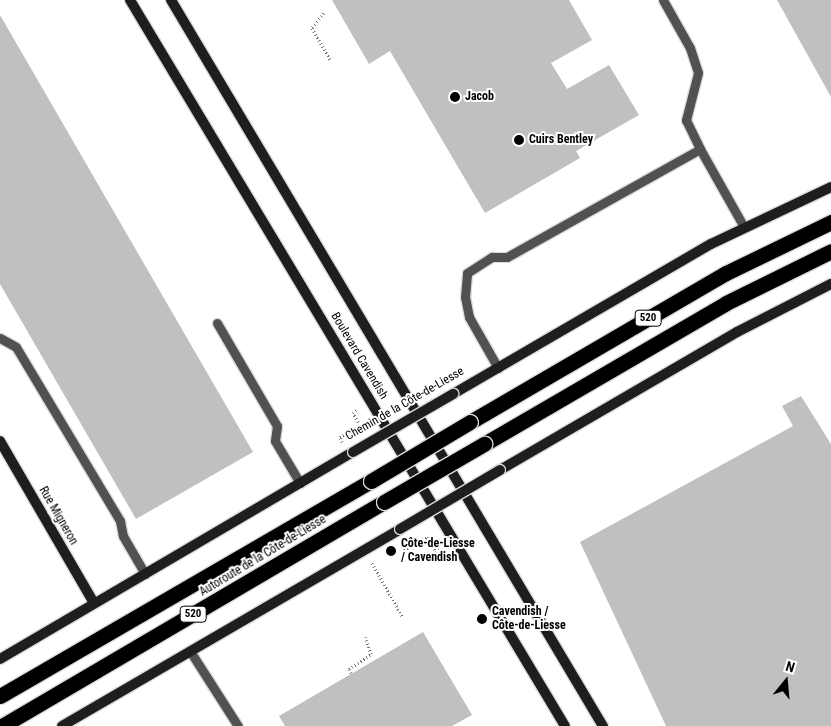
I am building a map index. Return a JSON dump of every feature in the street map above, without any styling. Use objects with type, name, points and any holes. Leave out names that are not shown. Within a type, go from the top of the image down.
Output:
[{"type":"highway","name":"Autoroute de la Côte-de-Liesse","points":[[0,696],[726,273],[831,222]]},
{"type":"highway","name":"Autoroute de la Côte-de-Liesse","points":[[2,726],[726,303],[831,251]]},
{"type":"main road","name":"Boulevard Cavendish","points":[[130,0],[564,726]]},
{"type":"main road","name":"Boulevard Cavendish","points":[[171,0],[603,726]]},
{"type":"main road","name":"Chemin de la Côte-de-Liesse","points":[[0,659],[744,226],[831,187]]},
{"type":"main road","points":[[62,726],[737,332],[831,284]]},
{"type":"main road","name":"Rue Migneron","points":[[0,441],[94,603]]},
{"type":"lane","points":[[663,0],[690,48],[698,73],[686,120],[700,149],[744,226]]},
{"type":"lane","points":[[498,368],[466,307],[467,273],[492,257],[507,257],[700,149]]},
{"type":"lane","points":[[217,323],[278,426],[275,441],[300,483]]},
{"type":"lane","points":[[0,338],[16,347],[120,521],[123,536],[145,574]]},
{"type":"lane","points":[[190,651],[238,726]]},
{"type":"path","points":[[324,12],[312,28],[331,61]]},
{"type":"path","points":[[342,442],[340,437],[360,425],[353,413],[357,410]]},
{"type":"path","points":[[402,546],[404,550],[428,536],[436,552],[440,549]]},
{"type":"path","points":[[372,563],[402,616]]},
{"type":"path","points":[[351,673],[349,669],[370,654],[365,637]]},
{"type":"building","points":[[332,0],[569,0],[592,40],[551,63],[567,89],[609,65],[639,115],[576,151],[580,158],[485,213],[390,51],[369,64]]},
{"type":"building","points":[[777,0],[831,0],[831,97]]},
{"type":"building","points":[[0,15],[253,452],[136,519],[0,284]]},
{"type":"building","points":[[801,396],[831,444],[831,726],[666,726],[580,542],[793,426],[782,406]]},
{"type":"building","points":[[423,632],[472,715],[452,726],[285,726],[279,716]]},
{"type":"place","name":"Jacob","points":[[455,97]]},
{"type":"place","name":"Cuirs Bentley","points":[[519,140]]},
{"type":"place","name":"Côte-de-Liesse / Cavendish","points":[[391,551]]},
{"type":"place","name":"Cavendish / Côte-de-Liesse","points":[[482,619]]}]
